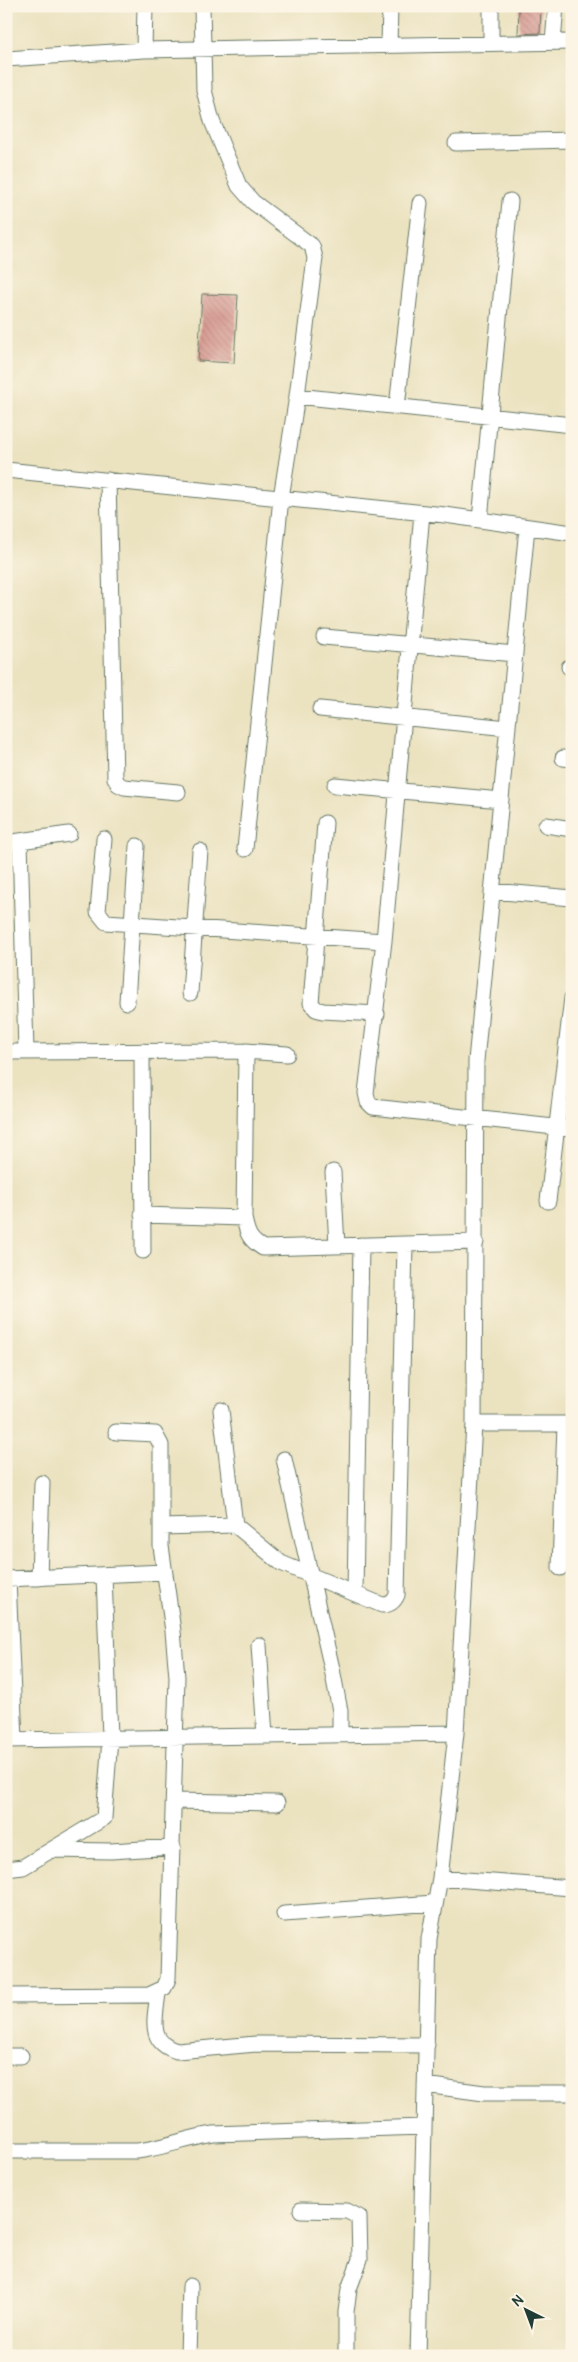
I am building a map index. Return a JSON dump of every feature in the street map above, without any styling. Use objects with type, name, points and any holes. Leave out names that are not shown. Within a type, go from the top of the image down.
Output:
[{"type":"street","points":[[144,50],[145,6]]},
{"type":"street","points":[[202,6],[204,90],[212,121],[239,186],[253,202],[312,246],[314,258],[297,396],[281,498],[246,849]]},
{"type":"street","points":[[389,45],[390,6]]},
{"type":"street","points":[[491,6],[491,43]]},
{"type":"street","points":[[553,42],[556,6]]},
{"type":"street","points":[[6,59],[144,50],[572,42]]},
{"type":"street","points":[[456,143],[572,140]]},
{"type":"street","points":[[480,520],[510,201]]},
{"type":"street","points":[[397,407],[420,203]]},
{"type":"street","points":[[297,396],[572,425]]},
{"type":"street","points":[[6,470],[422,512],[572,533]]},
{"type":"street","points":[[108,480],[115,778],[118,784],[124,787],[178,792]]},
{"type":"street","points":[[422,512],[399,791],[366,1093],[368,1102],[379,1109],[572,1129]]},
{"type":"street","points":[[418,2356],[429,1939],[440,1878],[456,1733],[474,1424],[476,1061],[527,526]]},
{"type":"street","points":[[324,637],[515,654]]},
{"type":"street","points":[[320,709],[508,728]]},
{"type":"street","points":[[335,785],[501,800]]},
{"type":"street","points":[[325,823],[311,1003],[316,1009],[322,1011],[376,1014]]},
{"type":"street","points":[[546,825],[572,829]]},
{"type":"street","points":[[26,1052],[13,842],[69,834]]},
{"type":"street","points":[[104,839],[98,912],[106,922],[384,941]]},
{"type":"street","points":[[126,1002],[138,846]]},
{"type":"street","points":[[190,993],[200,851]]},
{"type":"street","points":[[492,891],[572,898]]},
{"type":"street","points":[[548,1201],[572,998]]},
{"type":"street","points":[[142,1051],[142,1251]]},
{"type":"street","points":[[6,1052],[246,1051],[287,1054]]},
{"type":"street","points":[[246,1051],[244,1218],[247,1235],[254,1243],[263,1248],[476,1242]]},
{"type":"street","points":[[333,1172],[338,1246]]},
{"type":"street","points":[[142,1215],[244,1218]]},
{"type":"street","points":[[161,1527],[235,1525],[281,1563],[382,1605],[388,1605],[394,1601],[397,1595],[405,1244]]},
{"type":"street","points":[[355,1593],[361,1245]]},
{"type":"street","points":[[221,1410],[235,1525]]},
{"type":"street","points":[[474,1424],[568,1424],[560,1568]]},
{"type":"street","points":[[6,1996],[149,1994],[164,1988],[168,1979],[177,1737],[176,1653],[164,1572],[161,1527],[161,1445],[159,1438],[155,1434],[148,1432],[116,1432]]},
{"type":"street","points":[[284,1459],[312,1575],[337,1694],[340,1734]]},
{"type":"street","points":[[39,1578],[42,1483]]},
{"type":"street","points":[[164,1572],[7,1579],[11,1740],[456,1733]]},
{"type":"street","points":[[6,1869],[23,1867],[104,1818],[110,1738],[104,1574]]},
{"type":"street","points":[[259,1645],[265,1736]]},
{"type":"street","points":[[174,1801],[277,1803]]},
{"type":"street","points":[[50,1850],[111,1851],[172,1847]]},
{"type":"street","points":[[440,1878],[572,1888]]},
{"type":"street","points":[[284,1914],[434,1903]]},
{"type":"street","points":[[158,1992],[154,2030],[159,2042],[167,2049],[177,2051],[256,2044],[427,2046]]},
{"type":"street","points":[[425,2086],[484,2093],[572,2093]]},
{"type":"street","points":[[6,2150],[137,2151],[151,2150],[213,2134],[424,2127]]},
{"type":"street","points":[[301,2210],[348,2211],[359,2217],[360,2259],[349,2289],[346,2312],[346,2356]]},
{"type":"street","points":[[188,2356],[190,2286]]},
{"type":"building","points":[[519,6],[541,6],[540,33],[518,34]]},
{"type":"building","points":[[202,294],[238,295],[234,363],[198,361]]}]
